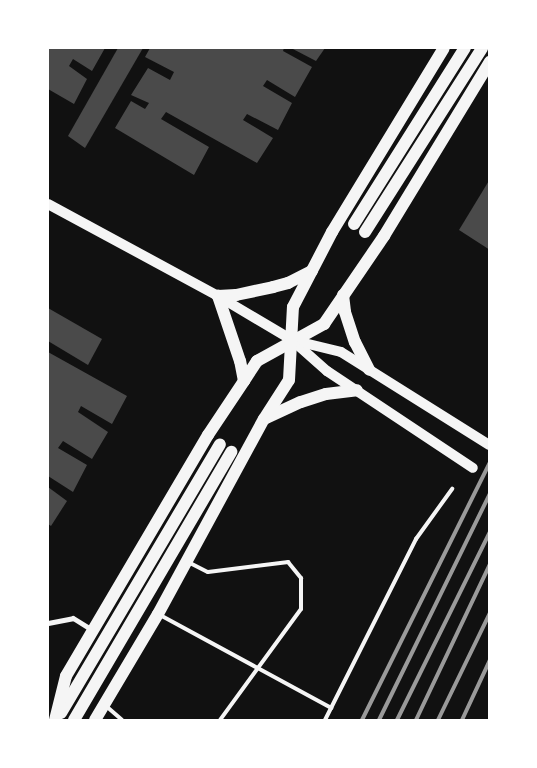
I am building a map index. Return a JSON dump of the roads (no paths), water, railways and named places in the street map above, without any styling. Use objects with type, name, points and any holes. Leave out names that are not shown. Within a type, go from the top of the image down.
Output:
[{"type":"main road","points":[[94,720],[158,614],[264,419],[289,380],[293,308],[332,232],[444,48]]},
{"type":"main road","points":[[354,224],[464,48]]},
{"type":"main road","points":[[365,232],[482,48]]},
{"type":"main road","points":[[56,720],[66,676],[208,435],[257,361],[324,324],[384,236],[490,62]]},
{"type":"main road","points":[[48,204],[218,296],[292,340],[327,371],[473,468]]},
{"type":"main road","points":[[218,296],[273,287],[288,283],[312,271]]},
{"type":"main road","points":[[343,295],[345,312],[354,342],[369,370]]},
{"type":"main road","points":[[218,296],[240,361],[244,381]]},
{"type":"main road","points":[[292,340],[341,352],[489,444]]},
{"type":"main road","points":[[264,419],[282,408],[326,394],[357,390]]},
{"type":"main road","points":[[56,720],[220,444]]},
{"type":"main road","points":[[74,720],[232,452]]},
{"type":"street","points":[[48,623],[73,618],[92,631]]},
{"type":"lane","points":[[325,720],[416,540],[452,489]]},
{"type":"lane","points":[[186,561],[208,572],[288,562],[301,578],[301,610],[220,720]]},
{"type":"lane","points":[[158,614],[331,708]]},
{"type":"lane","points":[[104,704],[122,720]]},
{"type":"railway","points":[[362,720],[490,462]]},
{"type":"railway","points":[[379,720],[490,493]]},
{"type":"railway","points":[[397,720],[490,532]]},
{"type":"railway","points":[[416,720],[490,564]]},
{"type":"railway","points":[[438,720],[490,613]]},
{"type":"railway","points":[[462,720],[490,660]]}]
